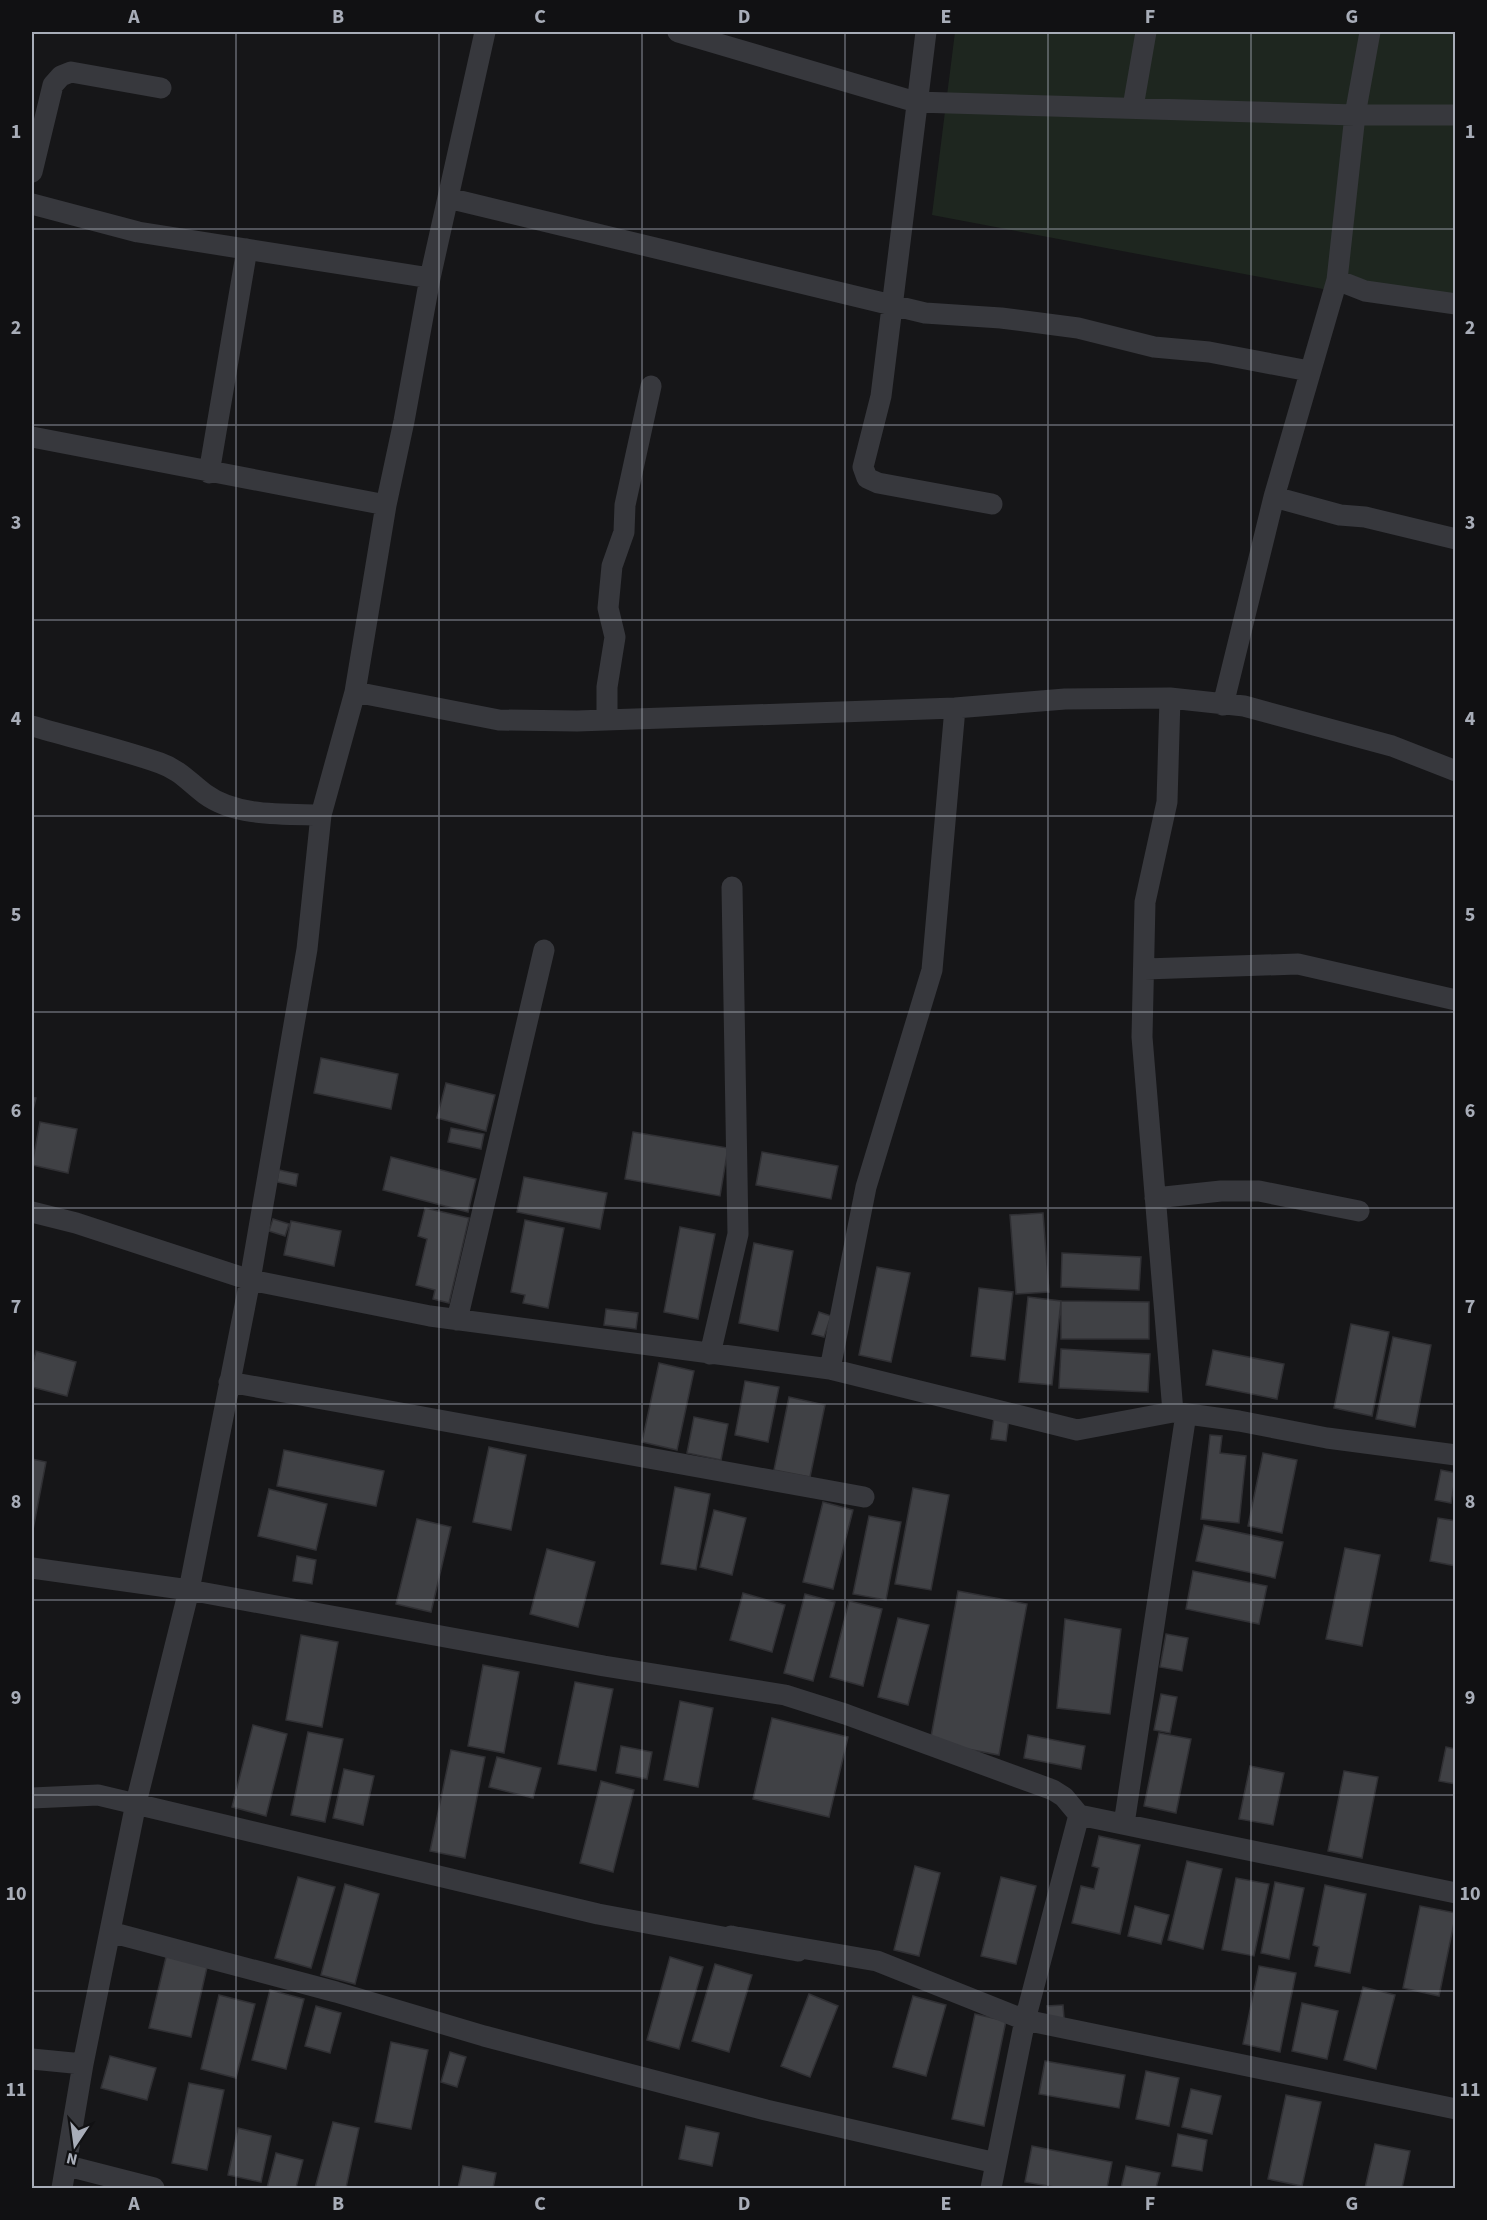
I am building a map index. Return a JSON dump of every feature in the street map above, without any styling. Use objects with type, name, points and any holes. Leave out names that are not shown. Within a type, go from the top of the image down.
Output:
[{"type":"street","points":[[62,2188],[68,2166],[83,2064],[136,1803],[189,1590],[250,1280],[307,950],[321,815],[355,692],[386,505],[430,278],[485,32]]},
{"type":"street","points":[[678,32],[916,102],[1133,107],[1355,116],[1455,115]]},
{"type":"street","points":[[926,32],[881,396],[863,466],[867,478],[992,504]]},
{"type":"street","points":[[1133,107],[1146,32]]},
{"type":"street","points":[[1223,705],[1274,497],[1337,280],[1355,116],[1370,32]]},
{"type":"street","points":[[32,172],[53,85],[61,76],[71,72],[161,88]]},
{"type":"street","points":[[448,198],[925,313],[1001,318],[1078,328],[1154,347],[1209,352],[1309,370]]},
{"type":"street","points":[[32,204],[138,232],[430,278]]},
{"type":"street","points":[[209,473],[247,249]]},
{"type":"street","points":[[1337,280],[1365,291],[1455,304]]},
{"type":"street","points":[[607,718],[607,687],[615,637],[608,608],[612,566],[624,532],[625,505],[651,386]]},
{"type":"street","points":[[32,437],[209,473],[386,505]]},
{"type":"street","points":[[1274,497],[1340,515],[1365,517],[1455,539]]},
{"type":"street","points":[[355,692],[499,720],[577,721],[607,718],[956,708],[1065,699],[1170,698],[1244,706],[1392,746],[1455,771]]},
{"type":"street","points":[[1124,1824],[1179,1413],[1155,1198],[1142,1037],[1145,902],[1167,802],[1170,698]]},
{"type":"street","points":[[830,1369],[866,1187],[932,970],[956,708]]},
{"type":"street","points":[[32,726],[159,762],[182,772],[206,795],[232,806],[261,813],[321,815]]},
{"type":"street","points":[[710,1354],[738,1234],[732,887]]},
{"type":"street","points":[[457,1320],[544,950]]},
{"type":"street","points":[[1145,969],[1298,964],[1455,1000]]},
{"type":"street","points":[[1155,1198],[1210,1192],[1260,1191],[1359,1211]]},
{"type":"street","points":[[32,1212],[76,1223],[250,1280],[457,1320],[830,1369],[1077,1430],[1179,1413],[1239,1421],[1327,1438],[1455,1455]]},
{"type":"street","points":[[229,1382],[864,1497]]},
{"type":"street","points":[[32,1568],[189,1590],[604,1666],[785,1695],[845,1713],[1036,1783],[1065,1797],[1078,1815],[1455,1893]]},
{"type":"street","points":[[32,1798],[98,1795],[598,1914],[798,1951],[731,1936],[877,1961],[1025,2020],[1455,2109]]},
{"type":"street","points":[[991,2188],[1025,2020],[1078,1815]]},
{"type":"street","points":[[110,1932],[261,1971],[483,2036],[766,2110],[996,2163]]},
{"type":"street","points":[[32,2059],[83,2064]]},
{"type":"street","points":[[68,2166],[154,2188]]},
{"type":"shaded area","points":[[955,32],[1455,32],[1455,314],[932,215]]},
{"type":"building","points":[[321,1058],[398,1074],[391,1109],[314,1093]]},
{"type":"building","points":[[446,1083],[495,1095],[486,1131],[437,1118]]},
{"type":"building","points":[[32,1097],[36,1098],[32,1114]]},
{"type":"building","points":[[40,1122],[77,1129],[68,1173],[32,1165]]},
{"type":"building","points":[[451,1128],[484,1134],[481,1149],[448,1142]]},
{"type":"building","points":[[633,1132],[728,1148],[720,1196],[625,1179]]},
{"type":"building","points":[[762,1152],[838,1166],[831,1199],[756,1185]]},
{"type":"building","points":[[391,1157],[476,1179],[468,1212],[383,1190]]},
{"type":"building","points":[[279,1170],[298,1174],[296,1186],[277,1182]]},
{"type":"building","points":[[524,1177],[607,1193],[600,1229],[517,1212]]},
{"type":"building","points":[[425,1208],[469,1218],[449,1303],[433,1299],[435,1290],[416,1285],[427,1239],[418,1236]]},
{"type":"building","points":[[1043,1213],[1049,1292],[1016,1294],[1010,1215]]},
{"type":"building","points":[[273,1219],[289,1224],[285,1236],[269,1231]]},
{"type":"building","points":[[525,1220],[564,1228],[548,1308],[523,1303],[525,1295],[511,1292]]},
{"type":"building","points":[[291,1221],[341,1231],[334,1266],[284,1255]]},
{"type":"building","points":[[680,1227],[715,1234],[698,1319],[664,1312]]},
{"type":"building","points":[[754,1243],[793,1251],[778,1331],[739,1323]]},
{"type":"building","points":[[1062,1253],[1141,1257],[1139,1290],[1061,1287]]},
{"type":"building","points":[[877,1267],[910,1273],[891,1362],[859,1355]]},
{"type":"building","points":[[979,1288],[1013,1292],[1005,1360],[971,1356]]},
{"type":"building","points":[[1028,1297],[1061,1301],[1052,1385],[1019,1382]]},
{"type":"building","points":[[1061,1301],[1149,1302],[1149,1339],[1061,1339]]},
{"type":"building","points":[[606,1309],[638,1313],[636,1329],[604,1325]]},
{"type":"building","points":[[819,1312],[831,1316],[824,1337],[812,1334]]},
{"type":"building","points":[[1351,1324],[1389,1332],[1372,1416],[1334,1408]]},
{"type":"building","points":[[1393,1337],[1431,1345],[1415,1427],[1376,1419]]},
{"type":"building","points":[[1061,1349],[1150,1354],[1148,1392],[1059,1388]]},
{"type":"building","points":[[1213,1350],[1284,1364],[1277,1399],[1206,1385]]},
{"type":"building","points":[[36,1351],[76,1362],[67,1396],[32,1387],[32,1367]]},
{"type":"building","points":[[659,1363],[694,1371],[677,1450],[642,1442]]},
{"type":"building","points":[[745,1381],[779,1387],[768,1442],[735,1435]]},
{"type":"building","points":[[789,1397],[825,1405],[810,1477],[774,1470]]},
{"type":"building","points":[[694,1417],[728,1424],[721,1460],[687,1453]]},
{"type":"building","points":[[994,1417],[1009,1418],[1006,1441],[991,1439]]},
{"type":"building","points":[[1210,1435],[1222,1436],[1220,1453],[1246,1456],[1239,1523],[1201,1519]]},
{"type":"building","points":[[489,1447],[526,1455],[511,1530],[473,1522]]},
{"type":"building","points":[[284,1450],[384,1471],[376,1506],[277,1486]]},
{"type":"building","points":[[1263,1453],[1297,1460],[1282,1533],[1248,1526]]},
{"type":"building","points":[[32,1459],[46,1462],[32,1535]]},
{"type":"building","points":[[1441,1470],[1456,1473],[1451,1503],[1435,1500]]},
{"type":"building","points":[[675,1487],[710,1494],[696,1570],[661,1564]]},
{"type":"building","points":[[913,1488],[949,1495],[931,1590],[895,1584]]},
{"type":"building","points":[[269,1489],[327,1504],[316,1550],[258,1536]]},
{"type":"building","points":[[823,1502],[853,1510],[833,1589],[803,1582]]},
{"type":"building","points":[[714,1510],[746,1518],[732,1575],[700,1567]]},
{"type":"building","points":[[869,1516],[901,1522],[886,1600],[853,1594]]},
{"type":"building","points":[[1438,1518],[1456,1521],[1456,1566],[1430,1561]]},
{"type":"building","points":[[417,1519],[451,1527],[431,1612],[396,1604]]},
{"type":"building","points":[[1204,1525],[1283,1542],[1275,1578],[1196,1561]]},
{"type":"building","points":[[1345,1548],[1380,1555],[1362,1646],[1326,1639]]},
{"type":"building","points":[[547,1549],[595,1562],[578,1627],[530,1614]]},
{"type":"building","points":[[297,1556],[316,1560],[312,1584],[293,1581]]},
{"type":"building","points":[[1193,1571],[1267,1586],[1259,1624],[1186,1609]]},
{"type":"building","points":[[958,1591],[1027,1604],[999,1755],[930,1742]]},
{"type":"building","points":[[743,1593],[785,1605],[772,1652],[730,1640]]},
{"type":"building","points":[[805,1594],[835,1602],[813,1681],[784,1673]]},
{"type":"building","points":[[849,1601],[882,1609],[863,1686],[830,1677]]},
{"type":"building","points":[[898,1618],[929,1625],[908,1705],[878,1697]]},
{"type":"building","points":[[1065,1619],[1121,1629],[1110,1714],[1057,1708]]},
{"type":"building","points":[[1166,1634],[1188,1638],[1182,1671],[1160,1667]]},
{"type":"building","points":[[301,1635],[338,1642],[322,1727],[286,1720]]},
{"type":"building","points":[[483,1665],[519,1672],[504,1753],[468,1746]]},
{"type":"building","points":[[575,1682],[613,1689],[596,1771],[558,1764]]},
{"type":"building","points":[[1161,1694],[1177,1697],[1170,1733],[1154,1730]]},
{"type":"building","points":[[680,1701],[713,1708],[698,1787],[664,1780]]},
{"type":"building","points":[[772,1718],[848,1737],[829,1817],[753,1799]]},
{"type":"building","points":[[253,1725],[287,1734],[266,1816],[232,1807]]},
{"type":"building","points":[[308,1732],[343,1739],[325,1822],[291,1815]]},
{"type":"building","points":[[1159,1733],[1191,1739],[1176,1813],[1144,1806]]},
{"type":"building","points":[[1028,1735],[1085,1746],[1081,1769],[1024,1758]]},
{"type":"building","points":[[621,1746],[652,1752],[647,1779],[616,1773]]},
{"type":"building","points":[[1446,1747],[1456,1749],[1456,1784],[1439,1781]]},
{"type":"building","points":[[451,1750],[485,1757],[465,1858],[430,1851]]},
{"type":"building","points":[[497,1757],[541,1768],[533,1798],[489,1787]]},
{"type":"building","points":[[1250,1766],[1284,1773],[1273,1825],[1239,1819]]},
{"type":"building","points":[[344,1769],[374,1776],[363,1825],[333,1818]]},
{"type":"building","points":[[1344,1771],[1378,1777],[1362,1858],[1328,1851]]},
{"type":"building","points":[[601,1781],[634,1790],[613,1872],[580,1863]]},
{"type":"building","points":[[1099,1836],[1140,1845],[1120,1934],[1072,1923],[1081,1886],[1094,1889],[1099,1868],[1092,1866]]},
{"type":"building","points":[[1187,1861],[1222,1869],[1203,1949],[1168,1940]]},
{"type":"building","points":[[915,1866],[940,1873],[919,1956],[894,1950]]},
{"type":"building","points":[[298,1877],[335,1887],[311,1968],[275,1958]]},
{"type":"building","points":[[1001,1877],[1036,1886],[1016,1964],[981,1956]]},
{"type":"building","points":[[1236,1878],[1269,1884],[1254,1956],[1222,1950]]},
{"type":"building","points":[[1275,1882],[1304,1888],[1289,1959],[1261,1953]]},
{"type":"building","points":[[345,1884],[379,1894],[355,1984],[321,1975]]},
{"type":"building","points":[[1325,1885],[1366,1894],[1350,1973],[1315,1966],[1319,1947],[1313,1945]]},
{"type":"building","points":[[1135,1906],[1169,1915],[1161,1944],[1128,1936]]},
{"type":"building","points":[[1420,1906],[1456,1913],[1439,1996],[1403,1988]]},
{"type":"building","points":[[167,1953],[208,1963],[191,2037],[149,2028]]},
{"type":"building","points":[[670,1957],[703,1967],[679,2049],[647,2040]]},
{"type":"building","points":[[715,1964],[752,1975],[729,2052],[692,2041]]},
{"type":"building","points":[[1259,1966],[1296,1973],[1280,2052],[1243,2044]]},
{"type":"building","points":[[1363,1987],[1395,1995],[1376,2069],[1344,2060]]},
{"type":"building","points":[[270,1990],[304,1999],[286,2069],[252,2060]]},
{"type":"building","points":[[809,1994],[838,2006],[810,2077],[781,2066]]},
{"type":"building","points":[[219,1995],[255,2004],[236,2078],[201,2069]]},
{"type":"building","points":[[913,1996],[946,2005],[926,2076],[893,2067]]},
{"type":"building","points":[[1302,2003],[1338,2011],[1327,2059],[1292,2051]]},
{"type":"building","points":[[1063,2005],[1064,2018],[1048,2020],[1047,2006]]},
{"type":"building","points":[[316,2006],[341,2013],[330,2053],[305,2046]]},
{"type":"building","points":[[975,2014],[1006,2021],[984,2126],[952,2119]]},
{"type":"building","points":[[391,2042],[428,2050],[411,2129],[375,2122]]},
{"type":"building","points":[[450,2052],[466,2057],[457,2087],[441,2082]]},
{"type":"building","points":[[110,2056],[156,2068],[147,2100],[101,2088]]},
{"type":"building","points":[[1045,2061],[1125,2075],[1119,2108],[1039,2094]]},
{"type":"building","points":[[1146,2071],[1179,2078],[1169,2126],[1136,2119]]},
{"type":"building","points":[[189,2083],[224,2090],[207,2170],[172,2163]]},
{"type":"building","points":[[1191,2089],[1221,2096],[1212,2134],[1182,2127]]},
{"type":"building","points":[[1286,2095],[1321,2102],[1302,2186],[1268,2179]]},
{"type":"building","points":[[333,2122],[359,2128],[346,2188],[315,2188]]},
{"type":"building","points":[[686,2126],[719,2133],[712,2166],[679,2159]]},
{"type":"building","points":[[238,2128],[271,2136],[261,2182],[228,2175]]},
{"type":"building","points":[[1178,2134],[1207,2140],[1202,2171],[1172,2166]]},
{"type":"building","points":[[1375,2144],[1410,2151],[1402,2188],[1365,2188]]},
{"type":"building","points":[[1032,2146],[1112,2162],[1107,2188],[1060,2188],[1025,2182]]},
{"type":"building","points":[[276,2153],[303,2160],[296,2188],[267,2188]]},
{"type":"building","points":[[463,2166],[496,2173],[493,2188],[458,2188]]},
{"type":"building","points":[[1126,2166],[1160,2173],[1156,2188],[1121,2188]]}]
